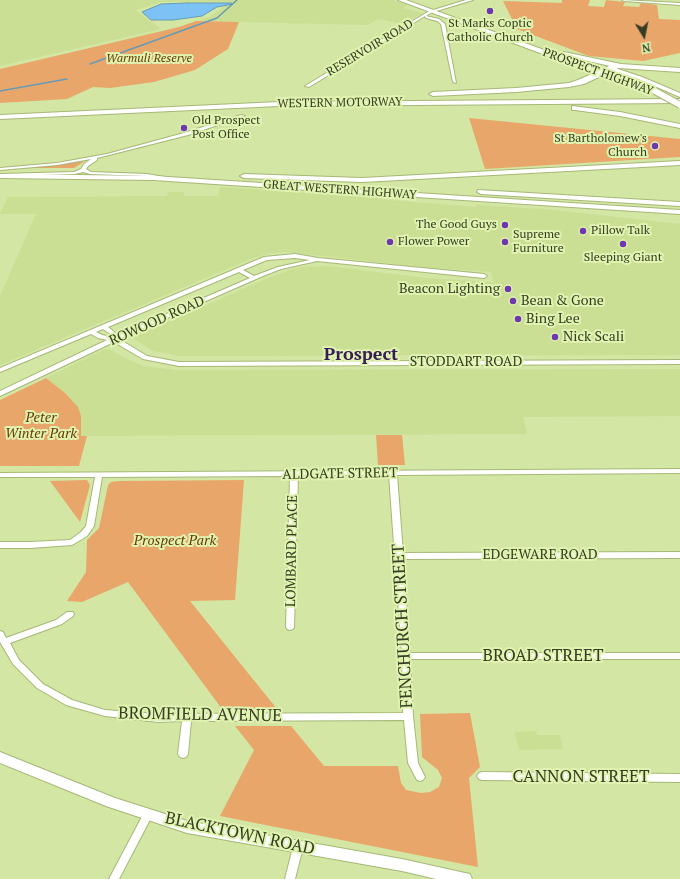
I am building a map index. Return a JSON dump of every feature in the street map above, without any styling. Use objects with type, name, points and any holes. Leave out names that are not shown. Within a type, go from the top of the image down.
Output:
[{"type":"highway","points":[[564,54],[624,66],[680,70]]},
{"type":"highway","points":[[332,100],[516,90],[569,85],[585,80],[605,70],[624,66]]},
{"type":"highway","points":[[585,80],[592,70],[590,68]]},
{"type":"highway","name":"WESTERN MOTORWAY","points":[[0,114],[180,104],[332,100],[678,95]]},
{"type":"highway","name":"WESTERN MOTORWAY","points":[[0,117],[222,106],[378,102],[680,101]]},
{"type":"highway","points":[[222,106],[369,107],[450,110],[534,109],[546,107],[603,111],[680,126]]},
{"type":"main road","name":"PROSPECT HIGHWAY","points":[[401,0],[564,54],[655,91],[680,105]]},
{"type":"main road","name":"PROSPECT HIGHWAY","points":[[415,0],[438,11],[590,68],[605,70],[678,95]]},
{"type":"main road","points":[[244,176],[362,180],[680,164]]},
{"type":"main road","points":[[564,197],[487,189],[480,185],[478,181],[483,177],[495,175],[680,164]]},
{"type":"main road","name":"GREAT WESTERN HIGHWAY","points":[[0,169],[174,172],[680,204]]},
{"type":"main road","name":"GREAT WESTERN HIGHWAY","points":[[0,176],[168,179],[680,212]]},
{"type":"main road","points":[[458,190],[468,195],[462,198]]},
{"type":"main road","points":[[501,201],[680,218]]},
{"type":"main road","name":"BLACKTOWN ROAD","points":[[0,757],[104,799],[187,827],[402,865],[465,879]]},
{"type":"street","points":[[624,0],[680,4]]},
{"type":"street","name":"RESERVOIR ROAD","points":[[307,86],[419,19],[469,1]]},
{"type":"street","name":"RESERVOIR ROAD","points":[[419,19],[427,17],[438,11]]},
{"type":"street","points":[[427,17],[442,23],[455,82]]},
{"type":"street","points":[[0,169],[57,164],[107,155],[186,134],[243,116]]},
{"type":"street","points":[[0,176],[70,173],[83,170],[91,161],[107,155]]},
{"type":"street","points":[[83,170],[90,173],[147,175],[168,179]]},
{"type":"street","name":"ROWOOD ROAD","points":[[0,370],[259,260],[280,256],[295,256],[318,260],[484,276]]},
{"type":"street","name":"ROWOOD ROAD","points":[[0,394],[114,339],[254,278],[280,268],[318,260]]},
{"type":"street","points":[[238,269],[254,278]]},
{"type":"street","name":"STODDART ROAD","points":[[104,326],[115,335],[114,339]]},
{"type":"street","name":"STODDART ROAD","points":[[91,331],[100,337],[114,339],[145,358],[179,364],[680,362]]},
{"type":"street","name":"ALDGATE STREET","points":[[0,475],[294,475],[680,471]]},
{"type":"street","name":"FENCHURCH STREET","points":[[393,474],[400,556],[408,716],[413,763],[420,777]]},
{"type":"street","points":[[0,545],[30,545],[72,542],[84,534],[90,526],[99,475]]},
{"type":"street","name":"LOMBARD PLACE","points":[[290,627],[294,475]]},
{"type":"street","name":"EDGEWARE ROAD","points":[[400,556],[680,555]]},
{"type":"street","points":[[2,638],[59,622],[70,614]]},
{"type":"street","name":"BROMFIELD AVENUE","points":[[2,638],[16,662],[29,677],[40,686],[69,703],[105,714],[158,718],[408,716]]},
{"type":"street","name":"BROAD STREET","points":[[406,656],[680,656]]},
{"type":"street","points":[[183,754],[187,718]]},
{"type":"street","name":"CANNON STREET","points":[[482,776],[680,778]]},
{"type":"street","points":[[114,879],[148,814]]},
{"type":"street","points":[[290,879],[298,847]]},
{"type":"shaded area","points":[[0,0],[393,0],[408,5],[403,8],[423,13],[403,24],[378,19],[368,25],[196,21],[209,17],[231,2],[161,2],[135,10],[161,29],[0,66]]},
{"type":"shaded area","points":[[220,187],[378,198],[377,199],[476,207],[476,205],[544,209],[680,224],[680,355],[180,356],[153,351],[134,339],[138,335],[270,277],[303,267],[327,266],[426,278],[493,282],[491,272],[421,267],[287,252],[271,253],[253,258],[0,365],[0,296],[36,214],[0,214],[8,197],[167,196],[168,192],[184,192],[184,196],[218,196]]},
{"type":"shaded area","points":[[105,349],[111,350],[143,366],[176,370],[680,369],[680,416],[523,417],[527,434],[81,436],[81,416],[65,393],[46,378]]},
{"type":"shaded area","points":[[536,731],[537,735],[560,735],[563,749],[519,750],[515,732]]},
{"type":"green space","points":[[562,0],[590,0],[588,6],[604,7],[606,0],[625,2],[623,6],[639,7],[641,3],[657,5],[659,19],[680,20],[680,53],[643,61],[589,56],[517,29],[503,1],[562,3]]},
{"type":"green space","name":"Warmuli Reserve","points":[[196,21],[239,22],[228,49],[195,70],[154,82],[110,88],[93,87],[67,99],[0,103],[0,69],[179,27]]},
{"type":"green space","points":[[469,118],[680,139],[680,157],[485,169]]},
{"type":"green space","points":[[85,161],[74,168],[33,168],[34,167]]},
{"type":"green space","name":"Peter Winter Park","points":[[46,378],[65,393],[78,407],[81,416],[81,436],[87,436],[79,466],[0,466],[0,400]]},
{"type":"green space","points":[[376,435],[402,435],[405,465],[378,465]]},
{"type":"green space","points":[[87,480],[90,485],[80,522],[50,481]]},
{"type":"green space","name":"Prospect Park","points":[[244,480],[235,600],[190,601],[277,709],[222,709],[128,582],[82,602],[67,601],[86,572],[87,540],[99,528],[108,485],[111,482]]},
{"type":"green space","points":[[470,713],[480,767],[469,778],[478,867],[220,816],[254,750],[235,726],[291,726],[324,766],[398,766],[401,783],[406,790],[421,793],[430,792],[439,787],[442,778],[438,770],[422,757],[420,714]]},
{"type":"water","points":[[161,4],[233,4],[217,7],[202,16],[173,20],[151,20],[142,12]]},
{"type":"waterway","points":[[90,64],[217,18],[237,0]]},
{"type":"waterway","points":[[0,91],[67,79]]},
{"type":"place","name":"St Marks Coptic Catholic Church","points":[[490,11]]},
{"type":"place","name":"Old Prospect Post Office","points":[[184,128]]},
{"type":"place","name":"St Bartholomew's Church","points":[[655,146]]},
{"type":"place","name":"The Good Guys","points":[[505,225]]},
{"type":"place","name":"Pillow Talk","points":[[583,231]]},
{"type":"place","name":"Flower Power","points":[[390,242]]},
{"type":"place","name":"Supreme Furniture","points":[[505,242]]},
{"type":"place","name":"Sleeping Giant","points":[[623,244]]},
{"type":"place","name":"Beacon Lighting","points":[[508,289]]},
{"type":"place","name":"Bean & Gone","points":[[513,301]]},
{"type":"place","name":"Bing Lee","points":[[518,319]]},
{"type":"place","name":"Nick Scali","points":[[555,337]]},
{"type":"district","name":"Prospect","points":[[361,355]]}]
